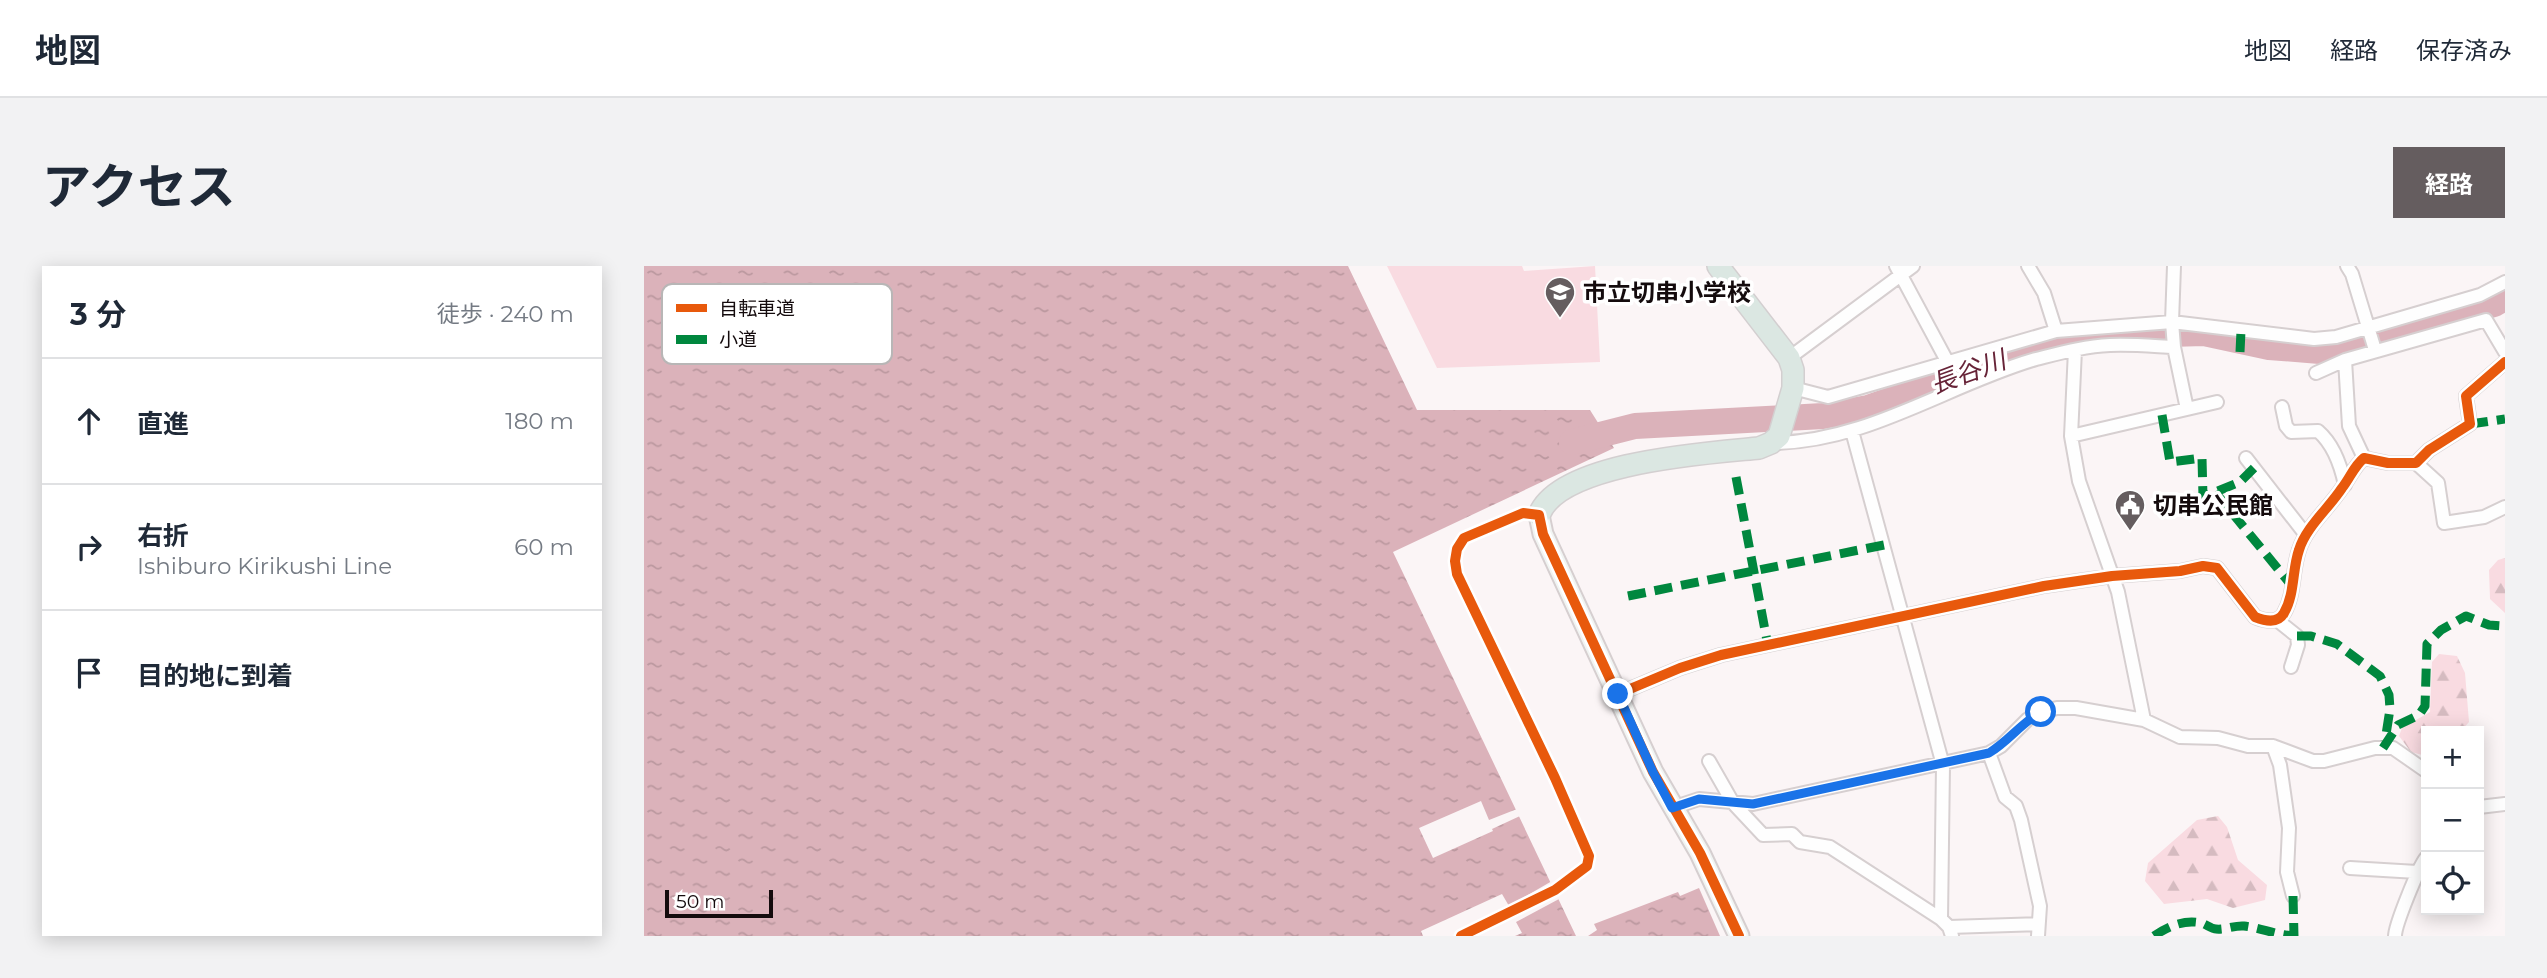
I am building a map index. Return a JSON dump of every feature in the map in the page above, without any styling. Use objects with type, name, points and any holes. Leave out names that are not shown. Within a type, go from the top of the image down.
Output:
[{"type":"highway","points":[[1539,514],[1552,496],[1595,475],[1669,457],[1759,448],[1775,440],[1792,394],[1793,370],[1789,358],[1718,266]]},
{"type":"main road","points":[[1539,514],[1543,534],[1653,772],[1700,853],[1739,936]]},
{"type":"street","points":[[1789,358],[1899,270],[1913,266]]},
{"type":"street","points":[[2028,266],[2044,293],[2056,331]]},
{"type":"street","points":[[2174,266],[2173,334],[2187,409]]},
{"type":"street","points":[[2347,266],[2352,274],[2375,350]]},
{"type":"street","points":[[1899,270],[1947,361]]},
{"type":"street","points":[[1792,394],[1828,397],[1866,388],[1947,361],[2056,331],[2314,339],[2336,337],[2480,295],[2505,282]]},
{"type":"street","points":[[2316,373],[2375,350],[2486,320],[2505,352]]},
{"type":"street","points":[[1775,440],[1802,443],[1853,431],[2034,360],[2075,350],[2173,334]]},
{"type":"street","points":[[2075,350],[2071,436],[2079,481],[2118,593],[2144,720]]},
{"type":"street","points":[[2345,360],[2349,426],[2364,458]]},
{"type":"street","points":[[2416,463],[2429,450],[2470,424],[2466,396],[2505,362]]},
{"type":"street","points":[[2071,436],[2217,402]]},
{"type":"street","points":[[2282,407],[2286,426],[2291,432],[2318,431],[2327,439],[2342,471],[2345,485]]},
{"type":"street","points":[[1853,431],[1943,765],[1947,927]]},
{"type":"street","points":[[2246,458],[2306,535]]},
{"type":"street","points":[[2364,458],[2388,463],[2416,463],[2438,483],[2444,523],[2484,517],[2505,508]]},
{"type":"street","points":[[1618,694],[1680,668],[1721,655],[1905,618],[2043,586],[2112,576],[2180,571],[2210,565],[2217,568],[2255,617],[2277,620],[2284,615],[2299,550],[2306,535],[2364,458]]},
{"type":"street","points":[[2277,620],[2297,636],[2298,645],[2291,667]]},
{"type":"street","points":[[1672,808],[1699,799],[1753,804],[1943,765],[1989,753],[2001,746],[2028,719],[2057,708],[2076,708],[2144,720],[2179,737],[2218,738],[2248,746],[2273,746],[2313,761],[2325,761],[2375,748],[2393,748],[2421,768]]},
{"type":"street","points":[[2273,746],[2280,765],[2289,828],[2287,872],[2293,896]]},
{"type":"street","points":[[1709,761],[1733,803],[1763,835],[1792,834],[1800,842],[1830,847],[1947,927],[2038,930],[2040,906],[2021,820],[2016,806],[2005,797],[1989,753]]},
{"type":"street","points":[[2484,806],[2505,804]]},
{"type":"street","points":[[2395,936],[2397,921],[2421,866]]},
{"type":"street","points":[[2350,868],[2417,872]]},
{"type":"green space","points":[[1387,266],[1522,266],[1524,271],[1595,266],[1600,362],[1437,368]]},
{"type":"green space","points":[[2505,558],[2505,613],[2490,599],[2489,570],[2498,560]]},
{"type":"green space","points":[[2439,654],[2457,656],[2465,673],[2469,722],[2465,726],[2421,726],[2421,755],[2411,752],[2399,736],[2402,728],[2430,712],[2432,662]]},
{"type":"green space","points":[[2218,816],[2227,827],[2238,860],[2267,885],[2265,900],[2233,908],[2207,899],[2164,904],[2145,881],[2148,863],[2197,820]]},
{"type":"water","points":[[644,266],[1348,266],[1417,410],[1590,410],[1614,448],[1393,552],[1576,936],[644,936]]},
{"type":"water","points":[[1699,888],[1720,936],[1588,936],[1597,930],[1594,924],[1678,892],[1680,896]]},
{"type":"pier","points":[[1481,801],[1489,820],[1517,809],[1520,816],[1433,858],[1419,828]]},
{"type":"pier","points":[[1552,881],[1559,899],[1516,922],[1522,933],[1515,936],[1423,936],[1421,931],[1502,894],[1509,906]]},
{"type":"waterway","name":"長谷川","points":[[1572,442],[1635,426],[1823,416],[1868,408],[2054,342],[2099,336],[2204,333],[2269,347],[2320,351],[2351,348],[2392,333],[2494,304],[2505,298]]},
{"type":"marked path","points":[[2240,352],[2241,331]]},
{"type":"marked path","points":[[2162,415],[2170,462],[2202,458],[2203,497],[2240,482],[2254,468]]},
{"type":"marked path","points":[[2470,424],[2505,419]]},
{"type":"marked path","points":[[1736,477],[1768,646]]},
{"type":"marked path","points":[[2215,492],[2292,586]]},
{"type":"marked path","points":[[1628,596],[1884,545]]},
{"type":"marked path","points":[[2383,748],[2398,725],[2419,715],[2425,706],[2427,644],[2441,630],[2466,616],[2489,625],[2505,626]]},
{"type":"marked path","points":[[2297,636],[2311,636],[2337,644],[2380,676],[2389,695],[2390,709],[2385,741]]},
{"type":"marked path","points":[[2293,896],[2294,936]]},
{"type":"marked path","points":[[2154,936],[2188,922],[2214,929],[2244,926],[2294,936]]},
{"type":"cycle path","points":[[1618,694],[1680,668],[1721,655],[2044,586],[2112,576],[2180,571],[2203,566],[2217,568],[2255,617],[2278,619],[2288,606],[2302,542],[2361,461],[2364,458],[2388,463],[2416,463],[2429,450],[2470,424],[2466,396],[2505,362]]},
{"type":"cycle path","points":[[1461,936],[1555,890],[1587,866],[1589,856],[1555,778],[1457,574],[1457,549],[1464,538],[1523,513],[1539,515],[1543,534],[1653,772],[1700,853],[1739,936]]},
{"type":"place","name":"市立切串小学校","points":[[1560,319]]},
{"type":"place","name":"切串公民館","points":[[2130,532]]},
{"type":"route","points":[[1618,694],[1672,808],[1699,799],[1753,804],[1943,765],[1989,753],[2001,746],[2028,719],[2041,712]]}]
